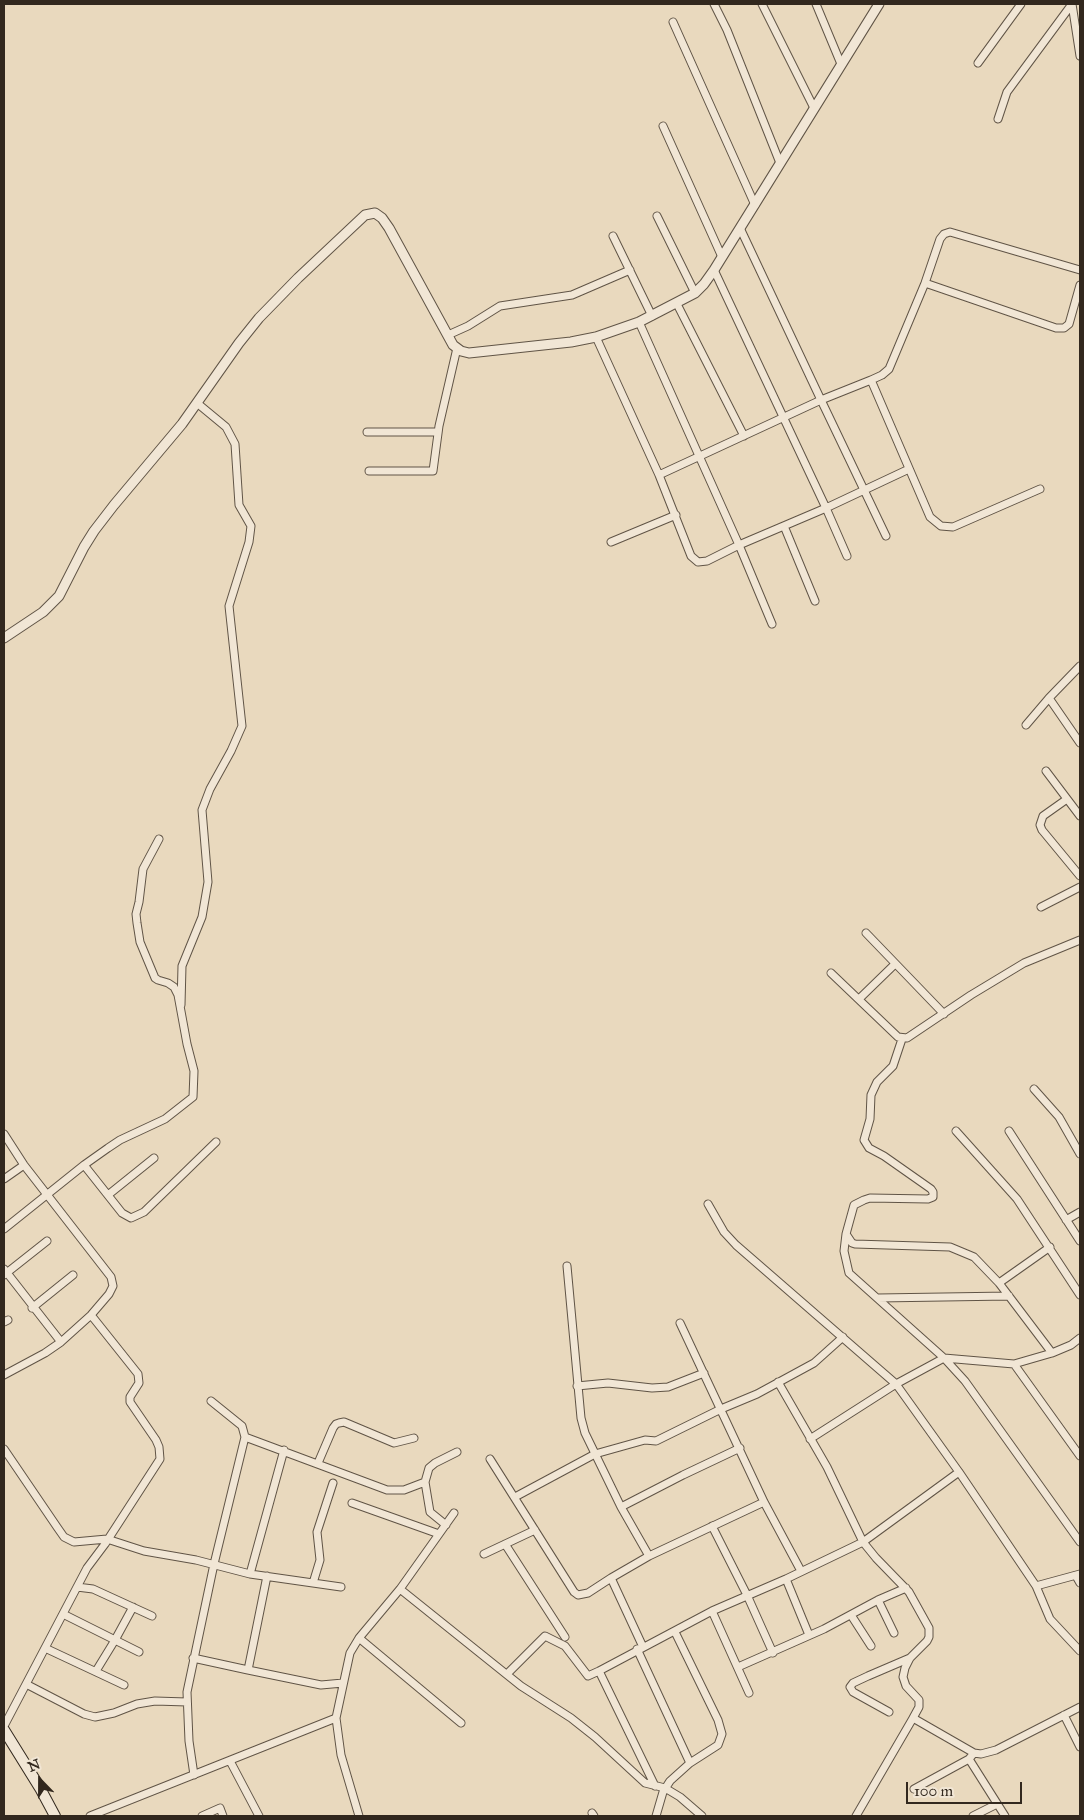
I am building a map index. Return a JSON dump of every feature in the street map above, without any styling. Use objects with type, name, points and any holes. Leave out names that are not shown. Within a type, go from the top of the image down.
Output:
[{"type":"main road","points":[[4,1730],[55,1816]]},
{"type":"street","points":[[714,4],[727,30],[780,163]]},
{"type":"street","points":[[762,4],[814,108]]},
{"type":"street","points":[[816,4],[841,64]]},
{"type":"street","points":[[978,62],[1021,4]]},
{"type":"street","points":[[1072,4],[1080,56]]},
{"type":"street","points":[[998,119],[1007,92],[1072,4]]},
{"type":"street","points":[[4,638],[43,612],[59,596],[94,531],[182,424],[259,318],[341,236],[365,215],[375,213],[382,218],[448,335],[461,351],[469,353],[572,342],[596,337],[639,322],[695,294],[714,270],[875,6]]},
{"type":"street","points":[[673,22],[755,205]]},
{"type":"street","points":[[663,126],[722,257]]},
{"type":"street","points":[[657,216],[695,294]]},
{"type":"street","points":[[740,228],[886,536]]},
{"type":"street","points":[[659,475],[821,400],[882,375],[889,369],[925,283],[940,239],[944,234],[950,232],[1080,270]]},
{"type":"street","points":[[613,236],[652,316]]},
{"type":"street","points":[[448,335],[468,326],[500,306],[572,296],[630,270]]},
{"type":"street","points":[[714,270],[847,556]]},
{"type":"street","points":[[925,283],[1056,328],[1064,328],[1069,324],[1080,285]]},
{"type":"street","points":[[677,304],[744,436]]},
{"type":"street","points":[[639,322],[700,456],[772,624]]},
{"type":"street","points":[[596,337],[659,475],[691,556],[698,562],[707,562],[739,545],[826,508],[909,469]]},
{"type":"street","points":[[368,471],[433,471],[438,432],[457,348]]},
{"type":"street","points":[[871,380],[930,517],[942,526],[953,527],[1040,489]]},
{"type":"street","points":[[4,1229],[84,1165],[120,1140],[165,1119],[193,1097],[194,1071],[187,1044],[181,1005],[182,966],[202,917],[208,882],[202,810],[210,789],[231,751],[242,726],[229,606],[251,526],[239,505],[235,444],[226,427],[197,403]]},
{"type":"street","points":[[367,432],[438,432]]},
{"type":"street","points":[[611,542],[676,515]]},
{"type":"street","points":[[784,526],[815,601]]},
{"type":"street","points":[[1026,724],[1080,666]]},
{"type":"street","points":[[1049,698],[1080,742]]},
{"type":"street","points":[[1046,771],[1080,816]]},
{"type":"street","points":[[1068,799],[1043,816],[1040,825],[1042,830],[1080,876]]},
{"type":"street","points":[[159,839],[143,869],[136,923],[140,942],[154,978],[174,987],[181,1005]]},
{"type":"street","points":[[1041,907],[1080,887]]},
{"type":"street","points":[[866,933],[944,1014]]},
{"type":"street","points":[[831,973],[898,1037],[902,1038],[913,1035],[971,995],[1024,963],[1080,940]]},
{"type":"street","points":[[859,999],[895,964]]},
{"type":"street","points":[[902,1038],[892,1066],[877,1082],[870,1095],[870,1118],[864,1140],[869,1148],[884,1156],[931,1189],[934,1192],[933,1197],[928,1199],[864,1200],[854,1205],[846,1234],[844,1251],[848,1273],[944,1358],[965,1381],[1080,1542]]},
{"type":"street","points":[[1034,1089],[1059,1117],[1080,1154]]},
{"type":"street","points":[[956,1131],[1017,1199],[1080,1295]]},
{"type":"street","points":[[1009,1131],[1080,1241]]},
{"type":"street","points":[[4,1134],[24,1165],[112,1277],[113,1286],[111,1291],[91,1314],[60,1342],[45,1353],[4,1375]]},
{"type":"street","points":[[84,1165],[116,1206],[131,1218],[140,1215],[216,1142]]},
{"type":"street","points":[[108,1195],[154,1158]]},
{"type":"street","points":[[4,1179],[24,1165]]},
{"type":"street","points":[[708,1204],[724,1232],[736,1245],[896,1384],[959,1472],[1036,1586],[1050,1619],[1079,1649]]},
{"type":"street","points":[[1066,1220],[1080,1212]]},
{"type":"street","points":[[846,1234],[852,1243],[855,1244],[950,1247],[966,1252],[974,1257],[999,1282],[1052,1353]]},
{"type":"street","points":[[47,1241],[5,1272],[60,1342]]},
{"type":"street","points":[[999,1282],[1050,1247]]},
{"type":"street","points":[[567,1266],[577,1386],[585,1433],[621,1507],[649,1556]]},
{"type":"street","points":[[32,1308],[73,1275]]},
{"type":"street","points":[[878,1298],[1009,1296]]},
{"type":"street","points":[[4,1726],[76,1587],[160,1455],[156,1440],[130,1402],[130,1397],[139,1383],[138,1374],[91,1314]]},
{"type":"street","points":[[680,1323],[764,1502],[801,1571]]},
{"type":"street","points":[[515,1497],[595,1454],[645,1440],[656,1441],[721,1409],[757,1394],[814,1363],[843,1337]]},
{"type":"street","points":[[810,1439],[896,1384],[944,1358],[1014,1364],[1052,1353],[1071,1345],[1080,1338]]},
{"type":"street","points":[[1014,1364],[1080,1456]]},
{"type":"street","points":[[577,1386],[608,1383],[652,1388],[668,1386],[704,1373]]},
{"type":"street","points":[[778,1382],[827,1467],[863,1542],[906,1588],[926,1619],[929,1633],[927,1641],[910,1658],[905,1668],[903,1680],[919,1700],[919,1707],[856,1816]]},
{"type":"street","points":[[194,1775],[189,1741],[187,1692],[214,1564],[245,1437],[242,1426],[211,1401]]},
{"type":"street","points":[[318,1463],[333,1428],[339,1423],[344,1422],[394,1444],[414,1438]]},
{"type":"street","points":[[245,1437],[387,1490],[404,1490],[425,1482]]},
{"type":"street","points":[[4,1448],[57,1527],[68,1540],[74,1542],[107,1539],[144,1551],[214,1564],[250,1574],[341,1587]]},
{"type":"street","points":[[621,1507],[740,1448]]},
{"type":"street","points":[[250,1574],[284,1450]]},
{"type":"street","points":[[446,1525],[430,1512],[425,1482],[429,1468],[434,1462],[457,1452]]},
{"type":"street","points":[[4,1464],[11,1459]]},
{"type":"street","points":[[490,1459],[574,1592],[578,1595],[588,1593],[649,1556],[764,1502]]},
{"type":"street","points":[[507,1674],[545,1636],[566,1646],[588,1676],[712,1611],[786,1579],[863,1542],[959,1472]]},
{"type":"street","points":[[313,1583],[320,1560],[317,1532],[333,1483]]},
{"type":"street","points":[[352,1503],[439,1534]]},
{"type":"street","points":[[359,1816],[341,1755],[336,1718],[350,1652],[359,1638],[400,1589],[454,1513]]},
{"type":"street","points":[[712,1526],[747,1595],[773,1653]]},
{"type":"street","points":[[484,1554],[535,1530]]},
{"type":"street","points":[[505,1544],[565,1637]]},
{"type":"street","points":[[1036,1586],[1078,1575],[1080,1583]]},
{"type":"street","points":[[248,1670],[267,1576]]},
{"type":"street","points":[[611,1578],[690,1763]]},
{"type":"street","points":[[786,1579],[809,1636]]},
{"type":"street","points":[[76,1587],[93,1590],[152,1616]]},
{"type":"street","points":[[738,1667],[773,1653],[878,1600],[906,1588]]},
{"type":"street","points":[[400,1589],[521,1686],[571,1718],[645,1783],[665,1788],[680,1797],[702,1816]]},
{"type":"street","points":[[878,1600],[894,1633]]},
{"type":"street","points":[[96,1671],[116,1640],[133,1607]]},
{"type":"street","points":[[712,1611],[749,1693]]},
{"type":"street","points":[[63,1614],[139,1652]]},
{"type":"street","points":[[851,1615],[871,1646]]},
{"type":"street","points":[[656,1816],[665,1788],[670,1781],[690,1763],[718,1745],[722,1730],[675,1632]]},
{"type":"street","points":[[359,1638],[461,1723]]},
{"type":"street","points":[[45,1648],[124,1685]]},
{"type":"street","points":[[193,1658],[321,1686],[343,1683]]},
{"type":"street","points":[[889,1712],[853,1692],[850,1687],[853,1683],[910,1658]]},
{"type":"street","points":[[599,1671],[655,1786]]},
{"type":"street","points":[[26,1684],[84,1714],[95,1717],[114,1713],[137,1704],[187,1702]]},
{"type":"street","points":[[914,1789],[972,1756],[996,1750],[1080,1707]]},
{"type":"street","points":[[1064,1715],[1080,1747]]},
{"type":"street","points":[[90,1816],[336,1718]]},
{"type":"street","points":[[914,1718],[972,1756],[1005,1816]]},
{"type":"street","points":[[230,1761],[259,1816]]},
{"type":"street","points":[[973,1816],[997,1804]]},
{"type":"street","points":[[202,1816],[220,1808],[223,1816]]}]
